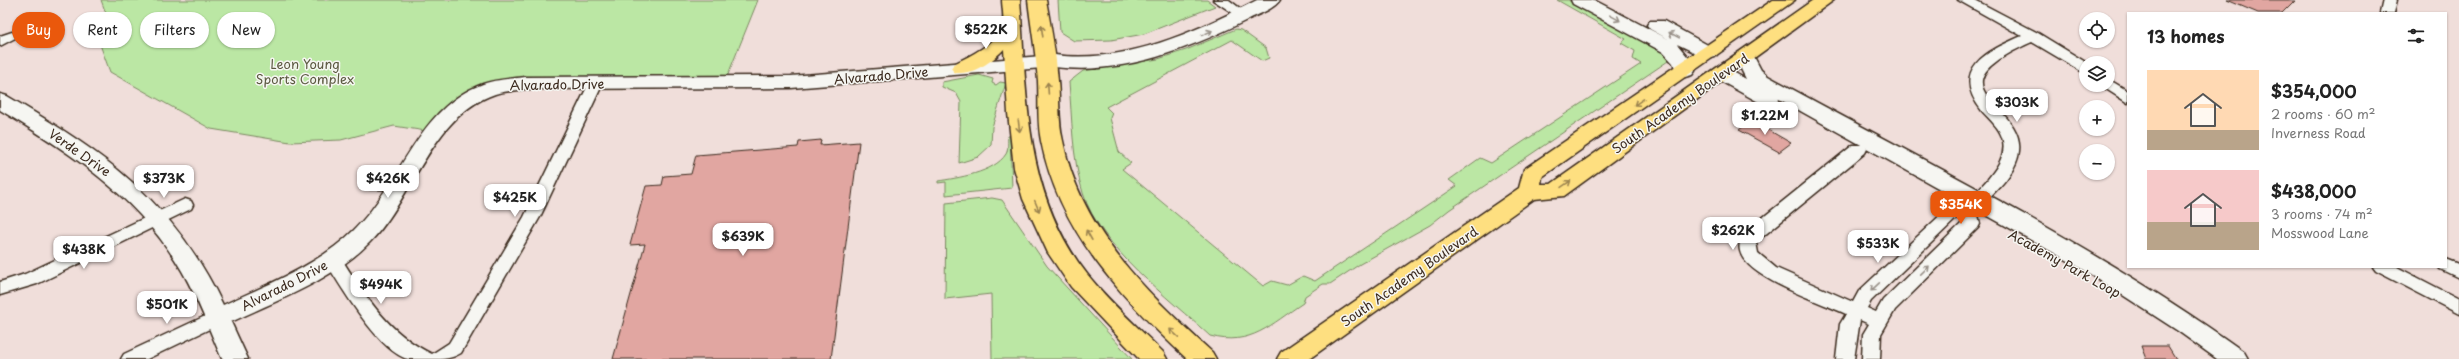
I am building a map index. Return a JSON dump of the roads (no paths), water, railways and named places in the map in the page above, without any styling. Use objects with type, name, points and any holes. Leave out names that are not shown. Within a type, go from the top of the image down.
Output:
[{"type":"highway","points":[[1011,0],[1018,113],[1025,168],[1034,199],[1046,228],[1079,281],[1154,359]]},
{"type":"highway","points":[[1037,0],[1050,61],[1052,140],[1067,194],[1093,243],[1118,275],[1158,318],[1203,359]]},
{"type":"highway","name":"South Academy Boulevard","points":[[1529,192],[1532,174],[1685,71],[1708,53],[1786,0]]},
{"type":"highway","points":[[1722,74],[1724,62],[1730,53],[1805,0]]},
{"type":"highway","name":"South Academy Boulevard","points":[[1290,359],[1529,192],[1556,190],[1825,0]]},
{"type":"highway","points":[[961,68],[989,54],[998,47],[1012,25]]},
{"type":"highway","points":[[1614,150],[1631,123],[1706,71],[1709,66],[1708,53]]},
{"type":"street","points":[[1015,64],[1050,61],[1074,64],[1142,55],[1205,35],[1234,6],[1271,0]]},
{"type":"street","points":[[1580,0],[1670,48],[1682,62],[1685,71]]},
{"type":"street","points":[[1610,0],[1708,53]]},
{"type":"street","points":[[1966,0],[2033,36],[2079,65]]},
{"type":"street","points":[[2387,12],[2390,0]]},
{"type":"street","points":[[1845,359],[1849,324],[1865,296],[1953,213],[1972,205],[2007,166],[2010,160],[2013,145],[2005,128],[1978,94],[1976,87],[1977,72],[1986,60],[2033,36]]},
{"type":"street","name":"Academy Park Loop","points":[[1745,57],[1752,73],[1762,80],[2121,294],[2170,327],[2210,359]]},
{"type":"street","name":"Alvarado Drive","points":[[130,359],[279,289],[333,259],[371,227],[448,114],[468,97],[489,89],[512,84],[791,82],[1015,64]]},
{"type":"street","name":"Academy Park Loop","points":[[1722,74],[1859,149],[2121,281],[2187,324],[2235,359]]},
{"type":"street","points":[[438,359],[455,348],[532,217],[596,83]]},
{"type":"street","points":[[2115,89],[2127,97]]},
{"type":"street","name":"Verde Drive","points":[[0,101],[84,152],[134,194],[184,255],[235,359]]},
{"type":"street","points":[[1859,149],[1752,235],[1748,242],[1751,257],[1770,272],[1879,321]]},
{"type":"street","points":[[376,185],[399,185]]},
{"type":"street","points":[[0,290],[31,279],[185,204]]},
{"type":"street","points":[[1870,359],[1872,334],[1889,305],[1972,224],[1972,205]]},
{"type":"street","points":[[333,259],[365,310],[409,354],[426,359]]},
{"type":"street","points":[[2447,266],[2459,272]]},
{"type":"street","points":[[2384,268],[2459,307]]},
{"type":"park label","name":"Leon Young Sports Complex","points":[[305,70]]}]
